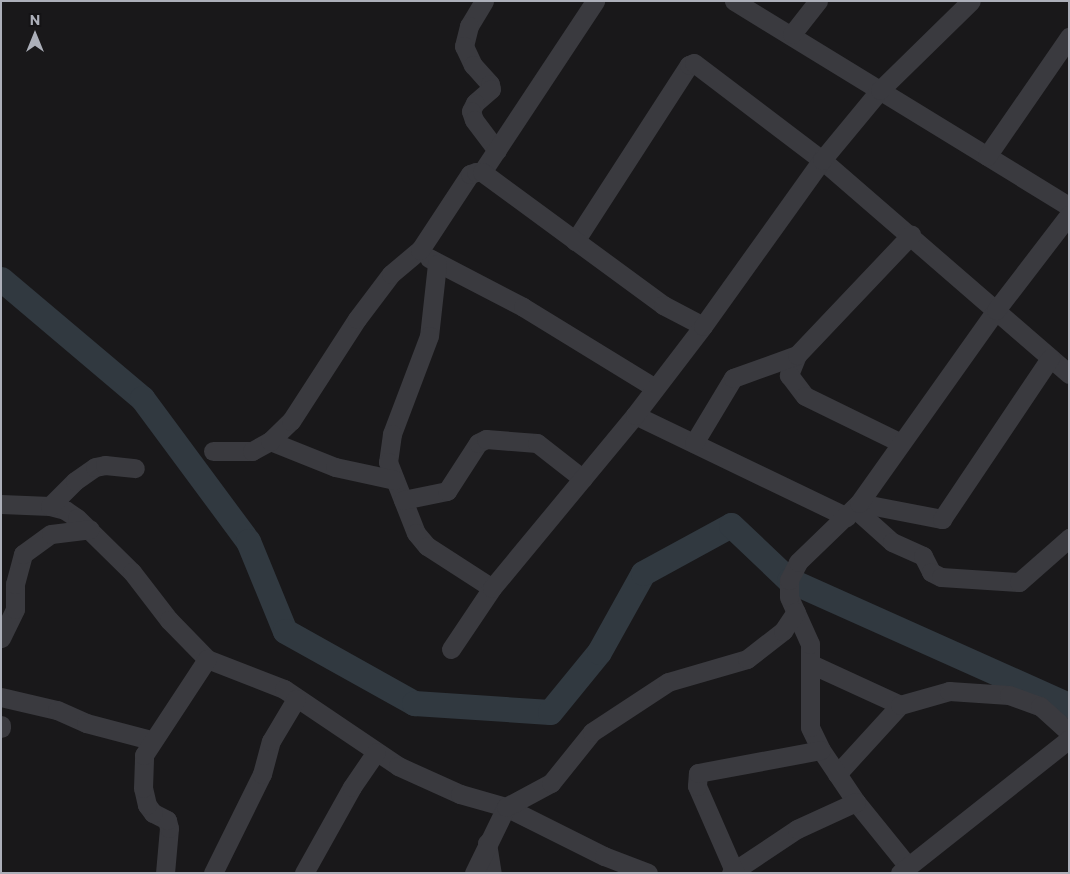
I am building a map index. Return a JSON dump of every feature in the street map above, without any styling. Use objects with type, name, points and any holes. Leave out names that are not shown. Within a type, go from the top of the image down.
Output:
[{"type":"street","points":[[484,1],[469,26],[464,46],[474,65],[490,84],[490,88],[471,111],[474,120],[497,150]]},
{"type":"street","points":[[213,451],[252,451],[270,442],[310,396],[357,319],[391,274],[420,250],[470,174],[482,172],[595,1]]},
{"type":"street","points":[[734,1],[792,34],[1069,206]]},
{"type":"street","points":[[792,34],[818,1]]},
{"type":"street","points":[[451,649],[492,588],[656,388],[703,326],[822,160],[880,90],[971,1]]},
{"type":"street","points":[[987,156],[1069,37]]},
{"type":"street","points":[[575,242],[689,66],[694,63],[822,160],[912,235],[1069,374]]},
{"type":"street","points":[[482,172],[663,305],[703,326]]},
{"type":"street","points":[[1069,215],[996,310],[854,509],[798,562],[789,580],[789,597],[810,644],[811,664],[808,713],[810,727],[821,750],[903,869],[1069,739]]},
{"type":"street","points":[[901,443],[805,396],[789,375],[797,355],[912,235]]},
{"type":"street","points":[[420,250],[437,264],[523,307],[656,388]]},
{"type":"street","points":[[437,264],[429,336],[388,452],[395,480],[416,533],[427,546],[492,588]]},
{"type":"street","points":[[694,443],[733,378],[797,355]]},
{"type":"street","points":[[854,509],[879,507],[936,519],[948,514],[1050,358]]},
{"type":"street","points":[[635,415],[694,443],[854,509],[886,537],[922,556],[935,576],[1019,582],[1028,577],[1069,538]]},
{"type":"street","points":[[403,500],[447,491],[478,443],[486,439],[537,444],[582,478]]},
{"type":"street","points":[[270,442],[335,466],[395,480]]},
{"type":"street","points":[[50,506],[74,482],[94,468],[105,465],[135,468]]},
{"type":"street","points":[[1,504],[50,506],[65,510],[90,529],[132,572],[169,620],[207,659],[269,681],[376,752],[460,794],[506,807],[604,856],[648,873]]},
{"type":"street","points":[[879,507],[886,537]]},
{"type":"street","points":[[1,638],[15,609],[15,584],[23,554],[51,534],[90,529]]},
{"type":"street","points":[[474,873],[506,807],[551,783],[583,741],[601,726],[668,682],[748,659],[783,631],[796,612]]},
{"type":"street","points":[[165,873],[170,828],[166,820],[153,813],[147,805],[143,788],[142,765],[151,740],[207,659]]},
{"type":"street","points":[[811,664],[900,706]]},
{"type":"street","points":[[837,774],[900,706],[949,691],[1009,695],[1040,706],[1069,732]]},
{"type":"street","points":[[1,697],[56,710],[86,723],[151,740]]},
{"type":"street","points":[[213,873],[262,774],[271,741],[296,699]]},
{"type":"street","points":[[821,750],[698,773],[697,786],[733,872],[797,829],[856,802]]},
{"type":"street","points":[[304,873],[376,752]]},
{"type":"street","points":[[487,843],[492,873]]},
{"type":"waterway","points":[[1,279],[142,398],[248,541],[285,631],[414,703],[550,712],[599,652],[643,573],[731,525],[789,580],[1069,705]]}]
